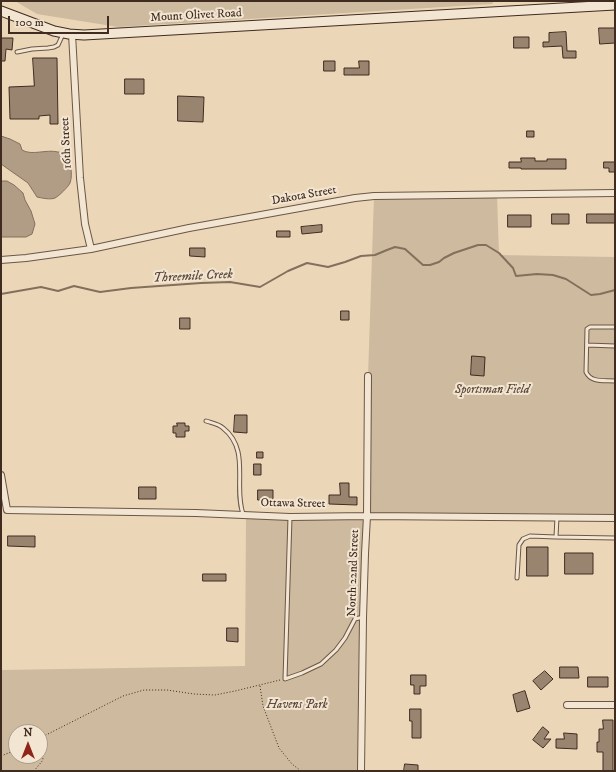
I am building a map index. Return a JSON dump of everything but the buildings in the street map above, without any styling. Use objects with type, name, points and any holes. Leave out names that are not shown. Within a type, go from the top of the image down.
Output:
[{"type":"street","name":"Mount Olivet Road","points":[[1,11],[54,31],[84,34],[372,19],[584,4],[615,5]]},
{"type":"street","name":"16th Street","points":[[68,33],[80,178],[85,224],[91,249]]},
{"type":"street","name":"Dakota Street","points":[[1,260],[91,249],[189,228],[355,198],[374,196],[615,193]]},
{"type":"street","name":"North 22nd Street","points":[[361,771],[363,618],[367,516],[368,376]]},
{"type":"street","name":"Ottawa Street","points":[[1,475],[7,510],[290,516],[615,518]]},
{"type":"street","points":[[567,705],[615,705]]},
{"type":"lane","points":[[17,52],[54,47],[58,45],[68,33]]},
{"type":"lane","points":[[615,327],[590,327],[587,329],[586,372],[589,378],[594,380],[615,381]]},
{"type":"lane","points":[[587,345],[615,346]]},
{"type":"lane","points":[[206,421],[223,428],[230,435],[236,446],[240,460],[240,502],[243,514]]},
{"type":"lane","points":[[290,516],[284,679],[302,673],[321,664],[336,650],[345,638],[355,619],[363,618]]},
{"type":"lane","points":[[556,537],[557,517]]},
{"type":"lane","points":[[517,578],[519,545],[523,539],[530,536],[615,538]]},
{"type":"path","points":[[48,734],[123,696],[144,690],[167,690],[215,695],[284,679]]},
{"type":"path","points":[[260,685],[262,706],[280,748],[292,764],[301,771]]},
{"type":"green space","points":[[15,1],[494,1],[492,4],[118,27],[37,14]]},
{"type":"green space","points":[[497,194],[499,255],[615,257],[615,518],[367,516],[361,771],[1,771],[1,670],[245,666],[246,514],[367,515],[368,376],[374,196]]},
{"type":"shaded area","points":[[1,136],[20,144],[22,150],[26,152],[53,151],[64,154],[71,167],[71,180],[69,184],[53,199],[37,197],[28,183],[1,164]]},
{"type":"shaded area","points":[[1,181],[7,181],[23,193],[35,224],[32,234],[26,237],[1,237]]},
{"type":"waterway","name":"Threemile Creek","points":[[1,294],[41,287],[58,291],[74,286],[100,292],[131,288],[230,282],[260,287],[288,271],[307,263],[328,267],[361,256],[375,255],[395,247],[405,249],[423,265],[430,265],[439,262],[454,253],[478,245],[486,245],[499,253],[513,268],[516,276],[537,274],[553,275],[566,279],[591,295],[615,290]]},
{"type":"park label","name":"Sportsman Field","points":[[492,391]]},
{"type":"park label","name":"Havens Park","points":[[297,706]]}]
